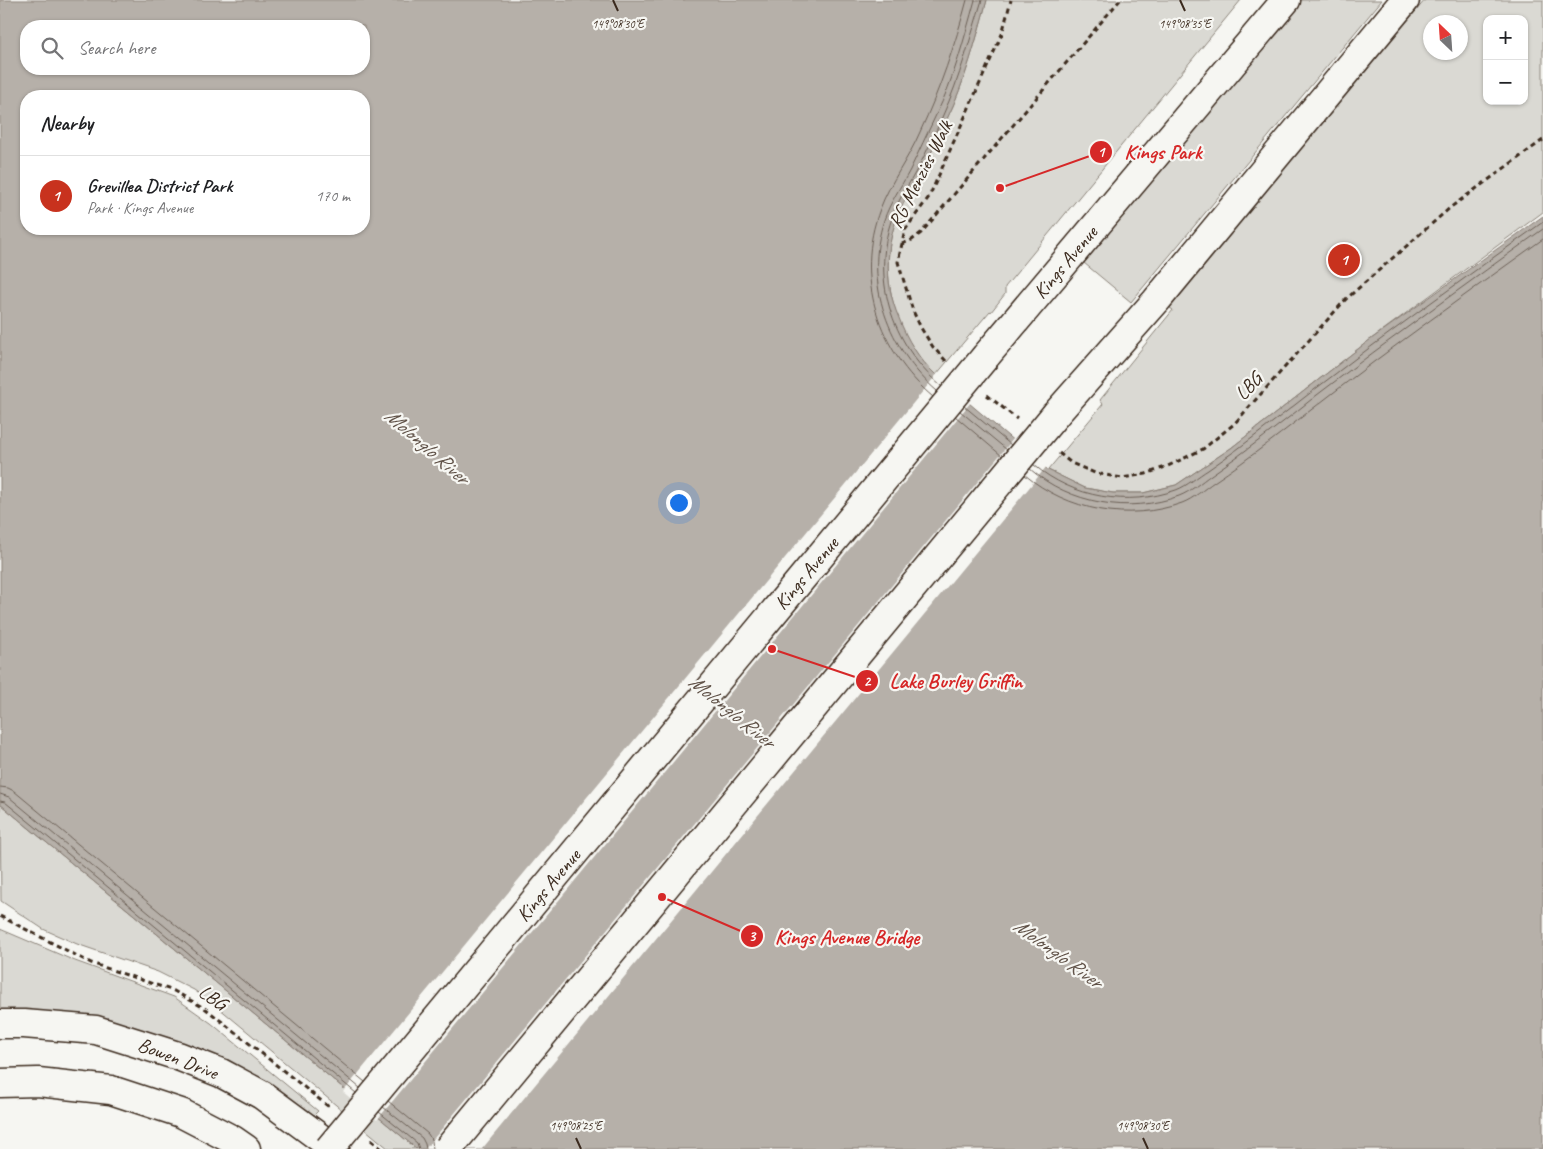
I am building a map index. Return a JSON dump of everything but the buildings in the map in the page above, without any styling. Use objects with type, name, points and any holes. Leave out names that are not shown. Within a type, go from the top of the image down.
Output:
[{"type":"main road","name":"Kings Avenue","points":[[329,1149],[986,356],[1286,0]]},
{"type":"main road","points":[[448,1149],[1056,414],[1156,300],[1405,0]]},
{"type":"main road","name":"Bowen Drive","points":[[0,1024],[96,1030],[178,1056],[220,1073],[262,1095],[335,1149]]},
{"type":"main road","points":[[0,1084],[38,1082],[111,1090],[181,1112],[234,1140],[246,1149]]},
{"type":"path","name":"RG Menzies Walk","points":[[950,365],[920,328],[898,262],[905,230],[929,197],[1002,34],[1011,0]]},
{"type":"path","points":[[902,244],[912,240],[921,233],[1120,0]]},
{"type":"path","name":"LBG","points":[[1056,451],[1071,463],[1095,472],[1122,478],[1146,474],[1168,466],[1203,449],[1234,424],[1346,298],[1451,207],[1543,140]]},
{"type":"path","points":[[981,389],[1018,420]]},
{"type":"path","name":"LBG","points":[[0,916],[91,963],[174,990],[206,1009],[336,1112]]},
{"type":"path","points":[[367,1137],[382,1149]]},
{"type":"shaded area","points":[[987,0],[1241,0],[1005,287],[1005,294],[991,312],[936,375],[923,362],[904,332],[893,301],[888,273],[888,259],[897,217],[929,158],[953,105],[970,61]]},
{"type":"shaded area","points":[[1302,0],[1382,0],[1131,302],[1084,263]]},
{"type":"shaded area","points":[[1425,0],[1543,0],[1543,212],[1367,342],[1231,448],[1176,485],[1143,493],[1113,493],[1085,488],[1048,470],[1103,404],[1100,400],[1173,310],[1170,308]]},
{"type":"shaded area","points":[[0,804],[417,1149],[389,1149],[219,1008],[194,990],[158,972],[77,944],[43,929],[1,901]]},
{"type":"shaded area","points":[[0,929],[75,961],[174,997],[211,1023],[318,1111],[313,1116],[227,1062],[173,1039],[116,1024],[0,1017]]},
{"type":"water","name":"Molonglo River","points":[[0,0],[987,0],[970,61],[953,105],[897,218],[888,261],[890,290],[902,326],[910,341],[919,356],[936,375],[1048,470],[1085,488],[1113,493],[1143,493],[1176,485],[1231,448],[1367,342],[1543,216],[1543,1149],[417,1149],[0,804]]},
{"type":"pier","points":[[938,373],[971,402],[377,1120],[343,1092]]},
{"type":"pier","points":[[1014,438],[1047,466],[482,1149],[425,1149]]},
{"type":"place","name":"Kings Park","points":[[1000,188]]},
{"type":"place","name":"Grevillea District Park","points":[[1344,260]]},
{"type":"place","name":"Lake Burley Griffin","points":[[772,649]]},
{"type":"place","name":"Kings Avenue Bridge","points":[[662,897]]}]
